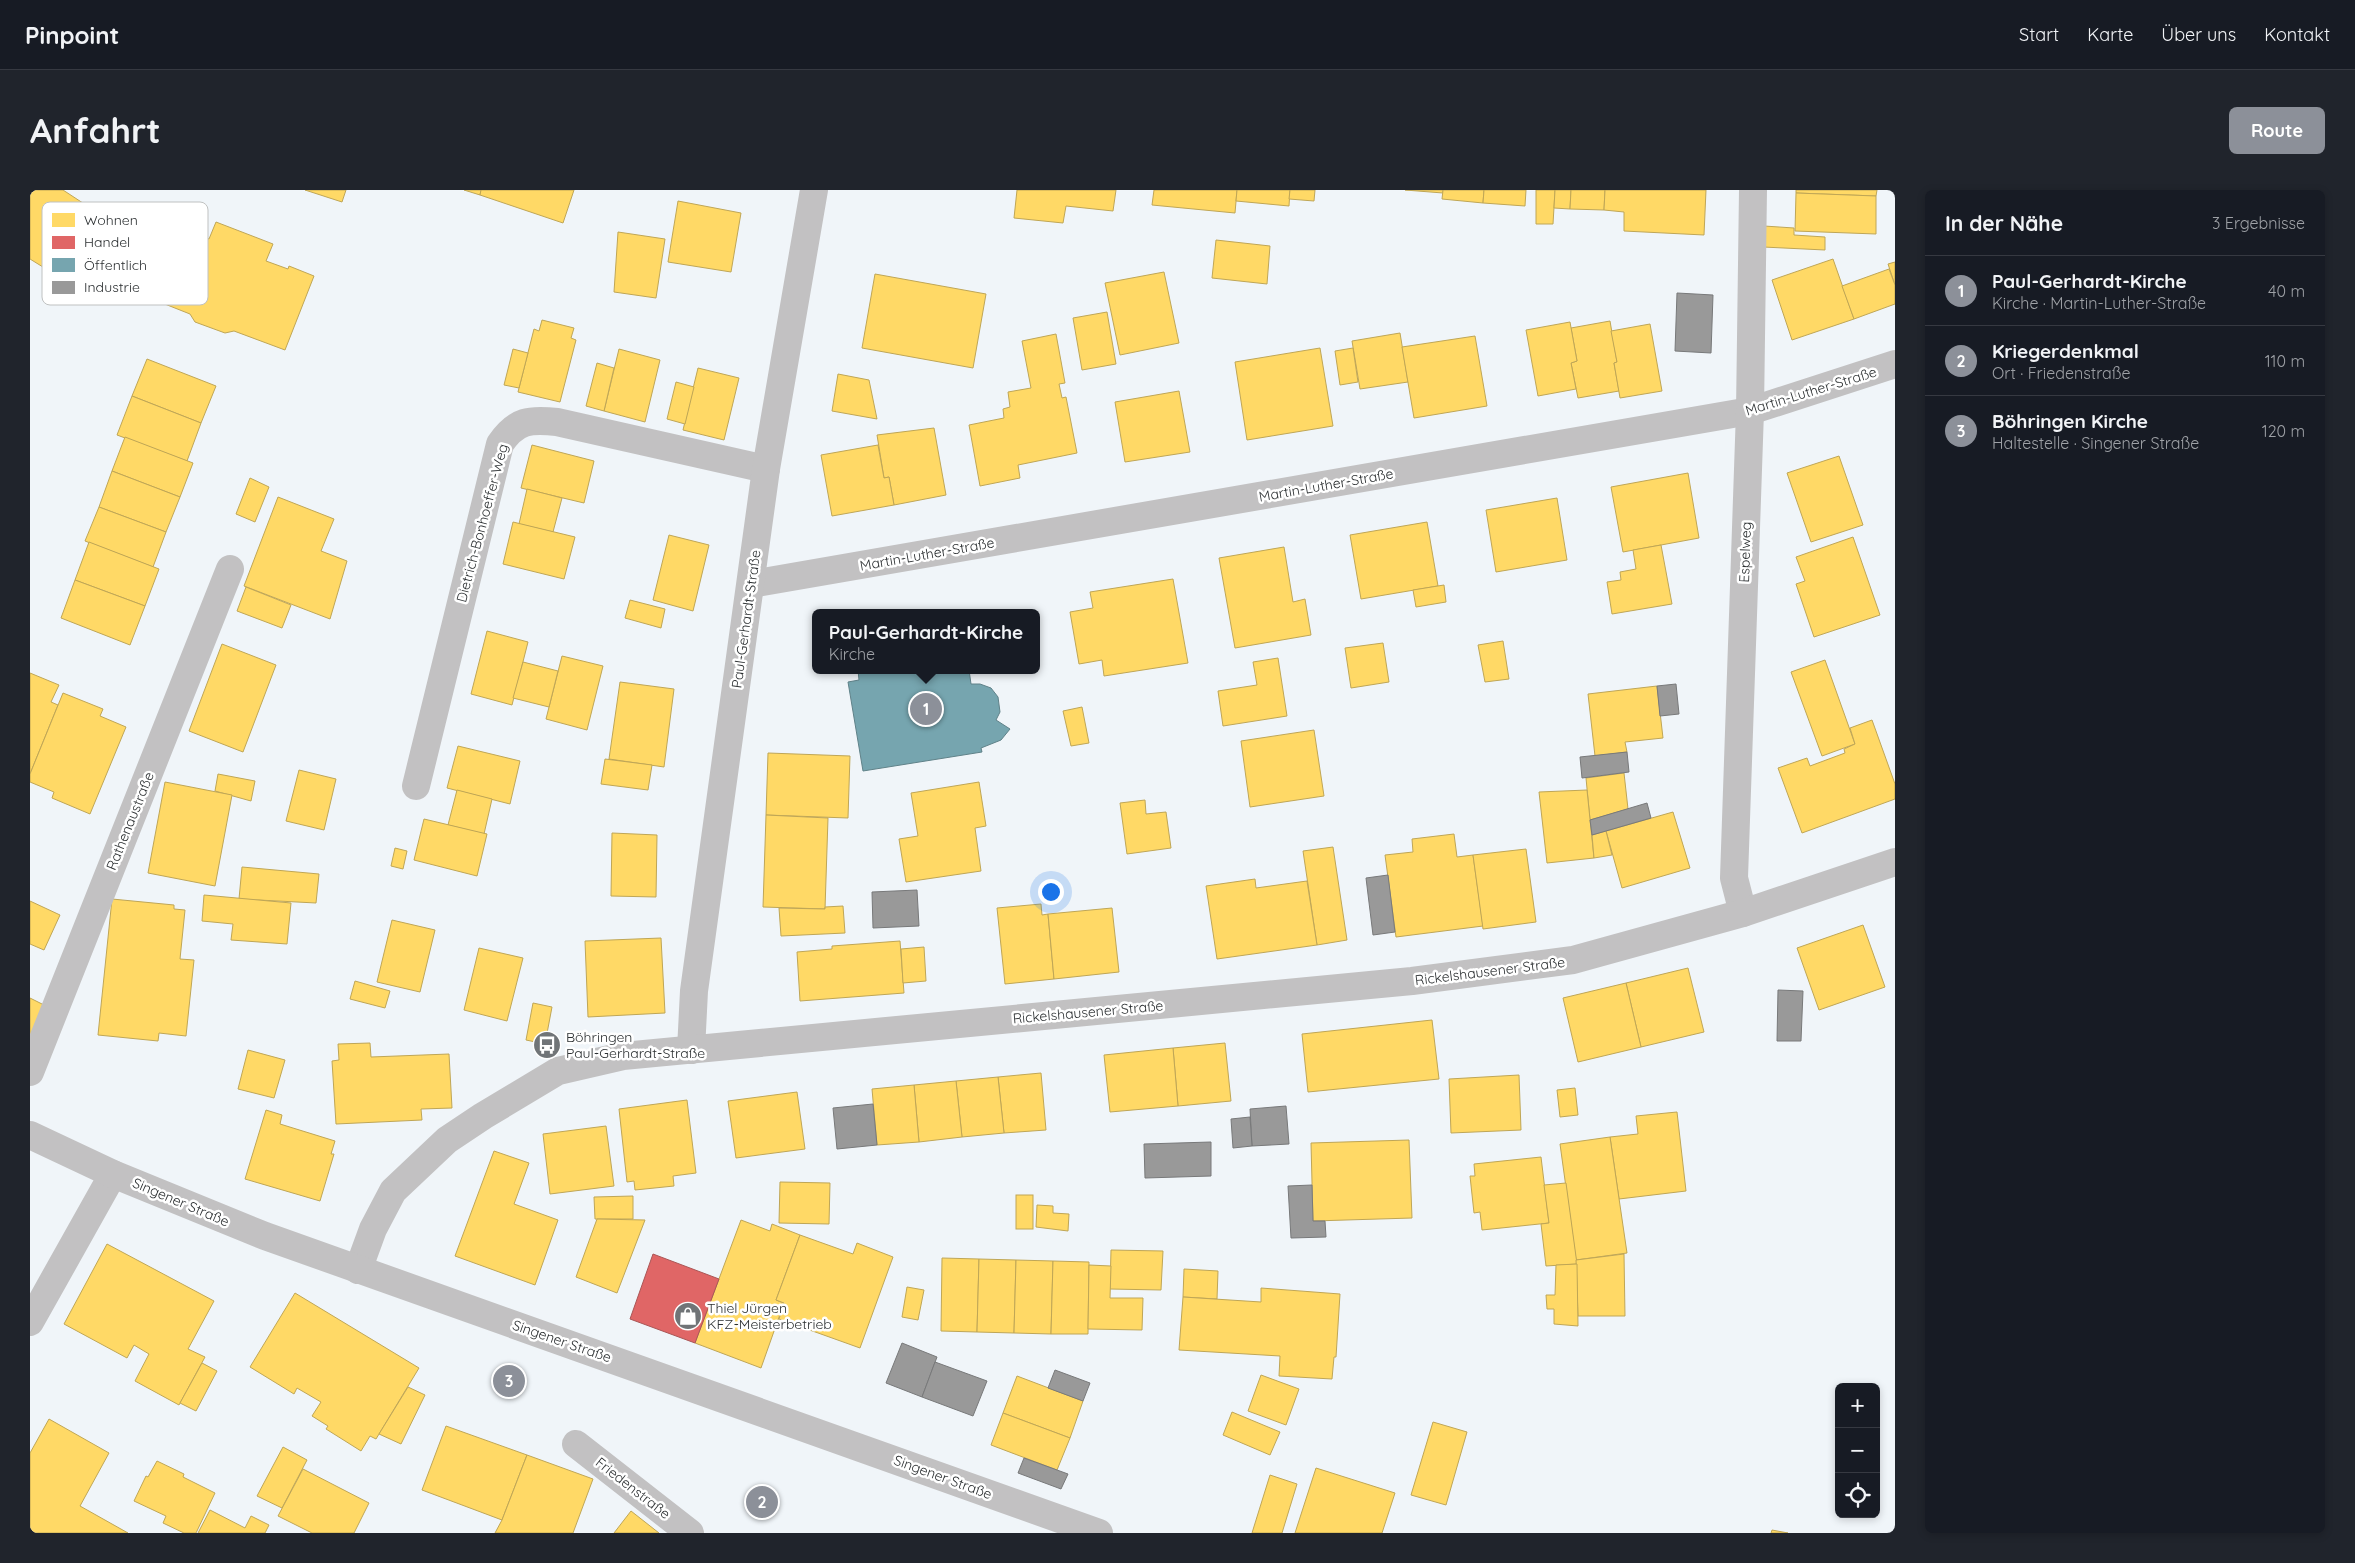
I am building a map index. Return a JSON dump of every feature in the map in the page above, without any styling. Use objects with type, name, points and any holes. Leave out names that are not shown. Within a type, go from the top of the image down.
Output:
[{"type":"street","name":"Paul-Gerhardt-Straße","points":[[691,1050],[694,991],[766,469],[814,190]]},
{"type":"street","name":"Espelweg","points":[[1743,913],[1734,878],[1750,412],[1753,190]]},
{"type":"street","name":"Martin-Luther-Straße","points":[[751,584],[1750,412],[1895,364]]},
{"type":"street","name":"Dietrich-Bonhoeffer-Weg","points":[[416,786],[500,444],[509,431],[520,423],[536,420],[557,422],[766,469]]},
{"type":"street","name":"Rathenaustraße","points":[[30,1072],[230,570]]},
{"type":"street","name":"Rickelshausener Straße","points":[[358,1270],[373,1228],[394,1191],[448,1140],[483,1116],[558,1071],[623,1056],[1412,981],[1573,960],[1743,913],[1895,862]]},
{"type":"street","name":"Singener Straße","points":[[30,1135],[113,1174],[233,1224],[1097,1533]]},
{"type":"street","points":[[30,1322],[113,1174]]},
{"type":"street","name":"Friedenstraße","points":[[576,1444],[690,1533]]},
{"type":"building: Wohnen","points":[[30,190],[63,190],[81,202],[42,202],[42,266],[30,259]]},
{"type":"building: Wohnen","points":[[305,190],[346,190],[342,202]]},
{"type":"building: Wohnen","points":[[464,190],[481,190],[480,195]]},
{"type":"building: Wohnen","points":[[481,190],[574,190],[563,223],[480,195]]},
{"type":"building: Wohnen","points":[[1017,190],[1116,190],[1113,211],[1066,206],[1063,223],[1014,218]]},
{"type":"building: Wohnen","points":[[1154,190],[1237,190],[1235,213],[1152,205]]},
{"type":"building: Wohnen","points":[[1237,190],[1290,190],[1289,206],[1236,201]]},
{"type":"building: Wohnen","points":[[1290,190],[1315,190],[1314,201],[1289,199]]},
{"type":"building: Wohnen","points":[[1405,190],[1443,190],[1443,193]]},
{"type":"building: Wohnen","points":[[1443,190],[1484,190],[1483,203],[1442,199]]},
{"type":"building: Wohnen","points":[[1484,190],[1526,190],[1525,206],[1483,203]]},
{"type":"building: Wohnen","points":[[1536,190],[1555,190],[1553,224],[1536,224]]},
{"type":"building: Wohnen","points":[[1555,190],[1571,190],[1570,209],[1554,208]]},
{"type":"building: Wohnen","points":[[1571,190],[1605,190],[1604,210],[1570,209]]},
{"type":"building: Wohnen","points":[[1605,190],[1706,190],[1704,235],[1624,231],[1624,212],[1604,210]]},
{"type":"building: Wohnen","points":[[1796,190],[1877,190],[1876,196],[1796,193]]},
{"type":"building: Wohnen","points":[[1796,193],[1876,196],[1876,234],[1795,231]]},
{"type":"building: Wohnen","points":[[678,201],[741,213],[731,272],[668,262]]},
{"type":"building: Wohnen","points":[[216,222],[273,244],[266,261],[288,269],[289,266],[314,276],[285,350],[234,331],[225,333],[195,322],[190,314],[167,305],[208,305],[208,239]]},
{"type":"building: Wohnen","points":[[1764,226],[1794,228],[1794,235],[1825,237],[1825,250],[1763,247]]},
{"type":"building: Wohnen","points":[[618,232],[665,239],[656,298],[614,292]]},
{"type":"building: Wohnen","points":[[1216,240],[1270,246],[1267,284],[1212,278]]},
{"type":"building: Wohnen","points":[[1833,259],[1854,319],[1792,340],[1772,280]]},
{"type":"building: Wohnen","points":[[1895,262],[1895,285],[1888,264]]},
{"type":"building: Wohnen","points":[[1889,269],[1895,285],[1895,304],[1854,319],[1842,286]]},
{"type":"building: Wohnen","points":[[1164,272],[1179,343],[1120,355],[1105,283]]},
{"type":"building: Wohnen","points":[[875,274],[986,294],[973,368],[862,348]]},
{"type":"building: Wohnen","points":[[1107,312],[1116,364],[1082,370],[1073,318]]},
{"type":"building: Wohnen","points":[[542,320],[574,328],[571,338],[576,340],[560,402],[518,392],[534,329],[539,331]]},
{"type":"building: Wohnen","points":[[1610,321],[1617,362],[1614,363],[1619,391],[1578,398],[1571,363],[1577,361],[1571,328]]},
{"type":"building: Wohnen","points":[[1570,322],[1577,361],[1571,363],[1576,389],[1538,396],[1526,330]]},
{"type":"building: Wohnen","points":[[1650,324],[1662,391],[1620,398],[1614,363],[1617,362],[1611,331]]},
{"type":"building: Wohnen","points":[[1400,333],[1408,382],[1360,389],[1352,341]]},
{"type":"building: Wohnen","points":[[1056,334],[1065,383],[1059,384],[1062,398],[1066,397],[1077,453],[1018,465],[1020,478],[980,486],[969,425],[1004,418],[1003,409],[1010,407],[1008,392],[1031,388],[1022,341]]},
{"type":"building: Wohnen","points":[[1475,336],[1487,406],[1414,418],[1402,347]]},
{"type":"building: Wohnen","points":[[1320,348],[1333,426],[1247,440],[1235,362]]},
{"type":"building: Wohnen","points":[[1353,348],[1358,382],[1340,385],[1335,351]]},
{"type":"building: Wohnen","points":[[513,349],[528,353],[519,388],[504,385]]},
{"type":"building: Wohnen","points":[[619,349],[660,360],[645,422],[604,411]]},
{"type":"building: Wohnen","points":[[147,359],[216,386],[201,423],[132,396]]},
{"type":"building: Wohnen","points":[[597,363],[614,368],[604,411],[586,406]]},
{"type":"building: Wohnen","points":[[698,368],[739,378],[724,440],[683,430]]},
{"type":"building: Wohnen","points":[[838,374],[869,380],[877,419],[832,411]]},
{"type":"building: Wohnen","points":[[676,382],[694,387],[685,424],[667,419]]},
{"type":"building: Wohnen","points":[[1179,391],[1190,452],[1125,462],[1115,402]]},
{"type":"building: Wohnen","points":[[132,396],[201,423],[187,461],[117,435]]},
{"type":"building: Wohnen","points":[[934,428],[946,495],[894,505],[889,477],[884,478],[877,435]]},
{"type":"building: Wohnen","points":[[125,437],[193,463],[180,497],[112,471]]},
{"type":"building: Wohnen","points":[[532,445],[594,461],[584,503],[521,488]]},
{"type":"building: Wohnen","points":[[878,445],[884,478],[889,477],[894,505],[832,516],[821,455]]},
{"type":"building: Wohnen","points":[[1839,456],[1863,525],[1811,542],[1787,473]]},
{"type":"building: Wohnen","points":[[112,471],[180,497],[166,532],[99,507]]},
{"type":"building: Wohnen","points":[[1688,473],[1699,538],[1623,552],[1611,487]]},
{"type":"building: Wohnen","points":[[250,478],[269,487],[255,522],[236,514]]},
{"type":"building: Wohnen","points":[[527,489],[562,498],[553,532],[519,524]]},
{"type":"building: Wohnen","points":[[278,497],[334,519],[321,551],[347,561],[330,619],[244,586]]},
{"type":"building: Wohnen","points":[[1557,498],[1567,560],[1496,572],[1486,510]]},
{"type":"building: Wohnen","points":[[99,507],[166,532],[153,567],[85,541]]},
{"type":"building: Wohnen","points":[[513,522],[575,537],[564,579],[503,564]]},
{"type":"building: Wohnen","points":[[1427,522],[1438,586],[1361,599],[1350,535]]},
{"type":"building: Wohnen","points":[[669,535],[709,545],[693,611],[653,600]]},
{"type":"building: Wohnen","points":[[1853,537],[1880,615],[1814,637],[1796,584],[1805,581],[1796,557]]},
{"type":"building: Wohnen","points":[[89,542],[159,569],[145,606],[75,580]]},
{"type":"building: Wohnen","points":[[1661,545],[1672,604],[1612,614],[1607,582],[1621,580],[1620,572],[1636,569],[1633,550]]},
{"type":"building: Wohnen","points":[[1284,547],[1293,602],[1305,599],[1311,635],[1235,648],[1219,558]]},
{"type":"building: Wohnen","points":[[1173,579],[1188,663],[1104,676],[1102,660],[1079,664],[1070,612],[1093,608],[1090,592]]},
{"type":"building: Wohnen","points":[[75,580],[145,606],[130,645],[61,618]]},
{"type":"building: Wohnen","points":[[1444,585],[1446,602],[1416,607],[1413,590]]},
{"type":"building: Wohnen","points":[[246,587],[291,605],[282,628],[237,611]]},
{"type":"building: Wohnen","points":[[630,600],[665,609],[661,628],[625,618]]},
{"type":"building: Wohnen","points":[[487,631],[528,642],[512,705],[471,694]]},
{"type":"building: Wohnen","points":[[1503,641],[1509,679],[1485,682],[1478,645]]},
{"type":"building: Wohnen","points":[[1383,643],[1389,682],[1351,688],[1345,648]]},
{"type":"building: Wohnen","points":[[222,644],[276,665],[243,752],[189,731]]},
{"type":"building: Wohnen","points":[[562,656],[603,666],[587,730],[546,719]]},
{"type":"building: Wohnen","points":[[1278,658],[1287,716],[1223,726],[1218,691],[1257,685],[1253,662]]},
{"type":"building: Wohnen","points":[[1825,660],[1855,744],[1822,756],[1791,672]]},
{"type":"building: Wohnen","points":[[523,662],[558,671],[549,707],[513,698]]},
{"type":"building: Wohnen","points":[[30,673],[59,685],[51,702],[58,705],[30,774]]},
{"type":"building: Wohnen","points":[[620,682],[674,689],[664,767],[609,759]]},
{"type":"building: Wohnen","points":[[1657,686],[1663,738],[1625,742],[1627,752],[1595,756],[1588,694]]},
{"type":"building: Wohnen","points":[[63,693],[103,709],[100,716],[126,727],[90,814],[52,798],[54,792],[30,782],[30,774]]},
{"type":"building: Wohnen","points":[[1082,707],[1089,743],[1071,746],[1063,711]]},
{"type":"building: Wohnen","points":[[1872,720],[1895,784],[1895,799],[1802,833],[1778,768],[1807,758],[1810,766],[1845,753],[1844,749],[1855,744],[1850,728]]},
{"type":"building: Wohnen","points":[[1314,730],[1324,796],[1250,807],[1241,741]]},
{"type":"building: Wohnen","points":[[458,746],[520,761],[510,804],[447,788]]},
{"type":"building: Wohnen","points":[[768,753],[850,756],[848,818],[766,815]]},
{"type":"building: Wohnen","points":[[605,759],[652,765],[648,790],[601,784]]},
{"type":"building: Wohnen","points":[[299,770],[336,779],[324,830],[286,821]]},
{"type":"building: Wohnen","points":[[1624,773],[1628,809],[1590,820],[1586,778]]},
{"type":"building: Wohnen","points":[[218,774],[255,781],[251,801],[215,791]]},
{"type":"building: Wohnen","points":[[165,782],[232,795],[215,886],[148,873]]},
{"type":"building: Wohnen","points":[[979,782],[986,826],[975,828],[981,871],[906,882],[899,839],[918,836],[911,793]]},
{"type":"building: Wohnen","points":[[457,790],[492,799],[484,834],[448,825]]},
{"type":"building: Wohnen","points":[[1587,790],[1594,858],[1547,863],[1539,792]]},
{"type":"building: Wohnen","points":[[1145,800],[1146,814],[1166,812],[1171,848],[1127,854],[1120,803]]},
{"type":"building: Wohnen","points":[[1673,812],[1690,868],[1622,888],[1606,831]]},
{"type":"building: Wohnen","points":[[766,815],[828,818],[825,909],[763,907]]},
{"type":"building: Wohnen","points":[[424,819],[487,834],[477,876],[414,860]]},
{"type":"building: Wohnen","points":[[1606,831],[1612,855],[1594,858],[1592,835]]},
{"type":"building: Wohnen","points":[[612,833],[657,835],[656,897],[611,896]]},
{"type":"building: Wohnen","points":[[1454,834],[1457,857],[1473,855],[1483,926],[1396,937],[1385,855],[1413,852],[1412,839]]},
{"type":"building: Wohnen","points":[[1333,847],[1347,940],[1317,945],[1303,851]]},
{"type":"building: Wohnen","points":[[395,848],[407,851],[403,869],[391,866]]},
{"type":"building: Wohnen","points":[[1526,849],[1536,922],[1483,929],[1473,855]]},
{"type":"building: Wohnen","points":[[242,867],[319,874],[316,903],[239,899]]},
{"type":"building: Wohnen","points":[[1255,879],[1256,888],[1307,881],[1317,945],[1217,959],[1206,886]]},
{"type":"building: Wohnen","points":[[204,895],[291,903],[287,944],[231,940],[233,924],[202,921]]},
{"type":"building: Wohnen","points":[[112,899],[174,905],[174,909],[185,910],[180,959],[194,960],[186,1036],[159,1033],[158,1041],[98,1035]]},
{"type":"building: Wohnen","points":[[30,901],[60,915],[44,950],[30,944]]},
{"type":"building: Wohnen","points":[[1041,904],[1042,915],[1048,914],[1054,979],[1005,984],[997,908]]},
{"type":"building: Wohnen","points":[[843,906],[845,933],[781,936],[779,908],[825,909],[825,907]]},
{"type":"building: Wohnen","points":[[1112,908],[1119,972],[1054,979],[1048,914]]},
{"type":"building: Wohnen","points":[[392,920],[435,930],[420,992],[377,982]]},
{"type":"building: Wohnen","points":[[1863,925],[1885,987],[1819,1010],[1797,948]]},
{"type":"building: Wohnen","points":[[661,938],[665,1013],[588,1017],[585,941]]},
{"type":"building: Wohnen","points":[[900,941],[904,993],[800,1001],[797,952],[832,949],[832,946]]},
{"type":"building: Wohnen","points":[[924,947],[926,981],[903,983],[901,949]]},
{"type":"building: Wohnen","points":[[479,948],[523,958],[507,1021],[464,1010]]},
{"type":"building: Wohnen","points":[[1688,968],[1704,1032],[1641,1047],[1626,983]]},
{"type":"building: Wohnen","points":[[355,981],[390,991],[385,1008],[350,999]]},
{"type":"building: Wohnen","points":[[1626,983],[1641,1047],[1578,1062],[1563,998]]},
{"type":"building: Wohnen","points":[[30,998],[46,1006],[30,1040]]},
{"type":"building: Wohnen","points":[[533,1003],[552,1007],[545,1044],[526,1040]]},
{"type":"building: Wohnen","points":[[1432,1020],[1439,1079],[1308,1092],[1302,1034]]},
{"type":"building: Wohnen","points":[[370,1043],[371,1057],[449,1054],[452,1108],[421,1109],[422,1120],[336,1124],[332,1061],[339,1060],[338,1044]]},
{"type":"building: Wohnen","points":[[1225,1043],[1231,1101],[1178,1106],[1173,1048]]},
{"type":"building: Wohnen","points":[[1173,1048],[1178,1106],[1110,1112],[1104,1055]]},
{"type":"building: Wohnen","points":[[248,1050],[285,1060],[274,1098],[238,1089]]},
{"type":"building: Wohnen","points":[[1041,1073],[1046,1130],[1004,1133],[998,1077]]},
{"type":"building: Wohnen","points":[[1519,1075],[1521,1130],[1451,1133],[1449,1079]]},
{"type":"building: Wohnen","points":[[998,1077],[1004,1133],[962,1137],[956,1081]]},
{"type":"building: Wohnen","points":[[956,1081],[962,1137],[919,1142],[914,1085]]},
{"type":"building: Wohnen","points":[[914,1085],[919,1142],[877,1145],[872,1089]]},
{"type":"building: Wohnen","points":[[1575,1088],[1578,1115],[1560,1117],[1557,1090]]},
{"type":"building: Wohnen","points":[[797,1092],[805,1149],[736,1158],[728,1101]]},
{"type":"building: Wohnen","points":[[687,1100],[696,1173],[673,1176],[674,1186],[635,1190],[634,1181],[627,1182],[619,1109]]},
{"type":"building: Wohnen","points":[[266,1110],[282,1115],[280,1124],[335,1141],[331,1154],[334,1154],[320,1201],[245,1179]]},
{"type":"building: Wohnen","points":[[1677,1112],[1686,1191],[1619,1199],[1610,1137],[1638,1134],[1636,1116]]},
{"type":"building: Wohnen","points":[[606,1126],[614,1186],[550,1194],[543,1134]]},
{"type":"building: Wohnen","points":[[1610,1137],[1627,1253],[1576,1260],[1560,1144]]},
{"type":"building: Wohnen","points":[[1409,1140],[1412,1218],[1313,1221],[1311,1143]]},
{"type":"building: Wohnen","points":[[494,1151],[529,1163],[514,1204],[558,1220],[535,1285],[455,1256]]},
{"type":"building: Wohnen","points":[[1541,1157],[1549,1223],[1482,1230],[1480,1212],[1474,1213],[1470,1176],[1475,1176],[1474,1164]]},
{"type":"building: Wohnen","points":[[780,1182],[830,1183],[829,1224],[779,1223]]},
{"type":"building: Wohnen","points":[[1566,1183],[1577,1264],[1546,1266],[1541,1224],[1549,1223],[1544,1185]]},
{"type":"building: Wohnen","points":[[1016,1195],[1033,1195],[1033,1229],[1016,1229]]},
{"type":"building: Wohnen","points":[[633,1196],[633,1219],[595,1219],[594,1197]]},
{"type":"building: Wohnen","points":[[1037,1205],[1053,1206],[1053,1213],[1069,1214],[1068,1231],[1036,1227]]},
{"type":"building: Wohnen","points":[[597,1219],[645,1220],[617,1293],[576,1277]]},
{"type":"building: Wohnen","points":[[741,1220],[770,1231],[772,1224],[800,1235],[776,1300],[784,1303],[761,1368],[695,1343]]},
{"type":"building: Wohnen","points":[[800,1235],[853,1254],[857,1243],[893,1257],[860,1348],[779,1319],[784,1303],[776,1300]]},
{"type":"building: Wohnen","points":[[107,1244],[214,1301],[188,1349],[205,1357],[179,1405],[135,1381],[149,1354],[134,1345],[127,1358],[64,1324]]},
{"type":"building: Wohnen","points":[[1111,1250],[1163,1251],[1161,1290],[1110,1289]]},
{"type":"building: Wohnen","points":[[1624,1254],[1625,1316],[1578,1316],[1576,1260]]},
{"type":"building: Wohnen","points":[[942,1258],[979,1259],[977,1332],[941,1331]]},
{"type":"building: Wohnen","points":[[979,1259],[1016,1260],[1014,1333],[977,1332]]},
{"type":"building: Wohnen","points":[[1016,1260],[1053,1261],[1051,1334],[1014,1333]]},
{"type":"building: Wohnen","points":[[1053,1261],[1089,1262],[1088,1334],[1051,1334]]},
{"type":"building: Wohnen","points":[[1577,1264],[1578,1326],[1554,1324],[1554,1309],[1547,1309],[1546,1295],[1555,1295],[1556,1265]]},
{"type":"building: Wohnen","points":[[1089,1265],[1111,1266],[1110,1298],[1143,1298],[1142,1330],[1088,1329]]},
{"type":"building: Wohnen","points":[[1184,1269],[1218,1271],[1217,1299],[1183,1297]]},
{"type":"building: Wohnen","points":[[907,1287],[924,1290],[918,1320],[902,1317]]},
{"type":"building: Wohnen","points":[[1261,1288],[1340,1294],[1336,1357],[1334,1357],[1332,1379],[1279,1376],[1280,1356],[1179,1350],[1183,1297],[1261,1302]]},
{"type":"building: Wohnen","points":[[295,1293],[419,1368],[376,1439],[370,1436],[361,1451],[326,1429],[328,1426],[312,1416],[321,1402],[297,1388],[294,1394],[250,1367]]},
{"type":"building: Wohnen","points":[[202,1363],[217,1371],[196,1411],[180,1403]]},
{"type":"building: Wohnen","points":[[1261,1375],[1299,1389],[1286,1425],[1248,1411]]},
{"type":"building: Wohnen","points":[[1017,1376],[1083,1401],[1070,1438],[1003,1413]]},
{"type":"building: Wohnen","points":[[408,1387],[425,1395],[401,1444],[379,1434]]},
{"type":"building: Wohnen","points":[[1232,1412],[1280,1432],[1270,1455],[1223,1435]]},
{"type":"building: Wohnen","points":[[1003,1413],[1070,1438],[1057,1470],[991,1445]]},
{"type":"building: Wohnen","points":[[49,1419],[109,1453],[80,1506],[128,1533],[30,1533],[30,1453]]},
{"type":"building: Wohnen","points":[[1433,1422],[1467,1432],[1446,1505],[1411,1495]]},
{"type":"building: Wohnen","points":[[446,1426],[527,1455],[502,1520],[422,1490]]},
{"type":"building: Wohnen","points":[[283,1447],[307,1460],[282,1508],[257,1496]]},
{"type":"building: Wohnen","points":[[527,1455],[593,1479],[573,1533],[495,1533],[502,1520]]},
{"type":"building: Wohnen","points":[[157,1461],[184,1474],[183,1477],[215,1493],[196,1533],[184,1533],[163,1523],[166,1516],[134,1501],[146,1476],[148,1477]]},
{"type":"building: Wohnen","points":[[1316,1468],[1395,1493],[1382,1533],[1295,1533]]},
{"type":"building: Wohnen","points":[[303,1469],[369,1503],[354,1533],[312,1533],[278,1516]]},
{"type":"building: Wohnen","points":[[1270,1475],[1297,1484],[1282,1533],[1252,1533]]},
{"type":"building: Wohnen","points":[[210,1510],[245,1528],[251,1516],[269,1525],[265,1533],[198,1533]]},
{"type":"building: Wohnen","points":[[631,1511],[659,1533],[614,1533]]},
{"type":"building: Wohnen","points":[[1772,1530],[1788,1533],[1771,1533]]},
{"type":"building: Handel","points":[[653,1254],[719,1279],[695,1343],[630,1319]]},
{"type":"building: Öffentlich","points":[[858,674],[970,674],[971,684],[980,684],[991,688],[998,697],[1000,712],[996,720],[1010,729],[1001,740],[981,748],[982,752],[863,771],[848,682],[859,680]]},
{"type":"building: Industrie","points":[[1677,293],[1713,295],[1711,353],[1675,351]]},
{"type":"building: Industrie","points":[[1676,684],[1679,714],[1660,716],[1657,686]]},
{"type":"building: Industrie","points":[[1627,752],[1629,772],[1582,778],[1580,757]]},
{"type":"building: Industrie","points":[[1647,803],[1651,818],[1592,835],[1590,820]]},
{"type":"building: Industrie","points":[[1388,875],[1395,932],[1373,935],[1366,878]]},
{"type":"building: Industrie","points":[[917,890],[919,926],[873,928],[872,892]]},
{"type":"building: Industrie","points":[[1778,990],[1803,991],[1801,1041],[1777,1041]]},
{"type":"building: Industrie","points":[[873,1104],[877,1145],[837,1149],[833,1108]]},
{"type":"building: Industrie","points":[[1286,1106],[1289,1144],[1252,1146],[1250,1109]]},
{"type":"building: Industrie","points":[[1250,1117],[1252,1146],[1233,1148],[1231,1119]]},
{"type":"building: Industrie","points":[[1211,1142],[1211,1176],[1145,1178],[1144,1144]]},
{"type":"building: Industrie","points":[[1312,1185],[1313,1221],[1325,1221],[1326,1237],[1291,1238],[1288,1186]]},
{"type":"building: Industrie","points":[[902,1343],[937,1357],[922,1397],[886,1383]]},
{"type":"building: Industrie","points":[[935,1362],[987,1381],[973,1416],[922,1397]]},
{"type":"building: Industrie","points":[[1055,1370],[1090,1383],[1083,1401],[1048,1388]]},
{"type":"building: Industrie","points":[[1024,1458],[1068,1474],[1061,1489],[1018,1473]]},
{"type":"place","name":"Paul-Gerhardt-Kirche","points":[[926,709]]},
{"type":"place","name":"Böhringen Paul-Gerhardt-Straße","points":[[547,1045]]},
{"type":"place","name":"Thiel Jürgen KFZ-Meisterbetrieb","points":[[688,1316]]},
{"type":"place","name":"Böhringen Kirche","points":[[509,1381]]},
{"type":"place","name":"Kriegerdenkmal","points":[[762,1502]]}]
